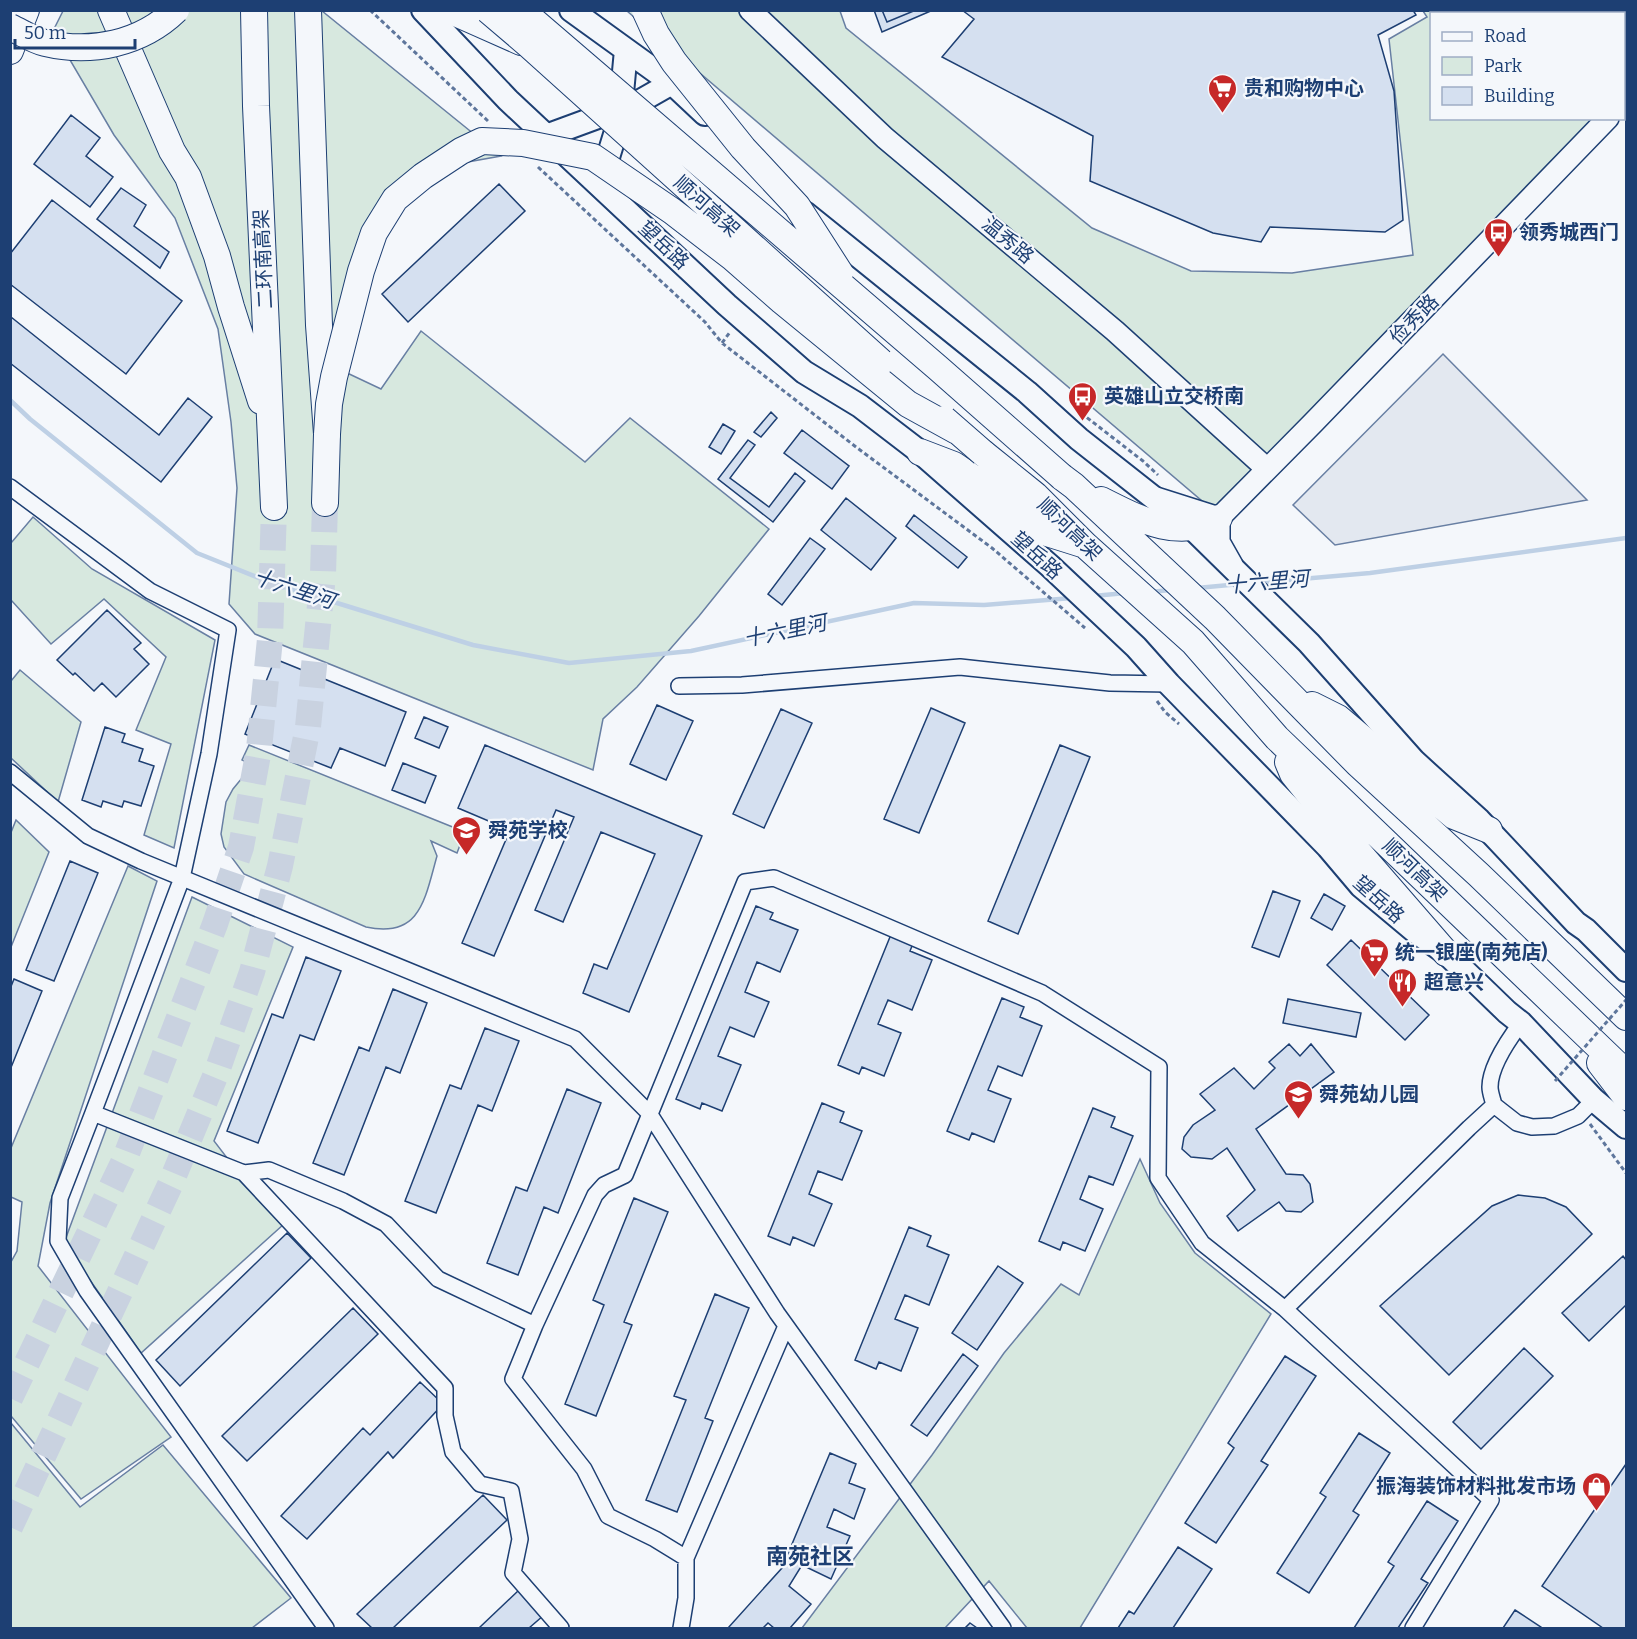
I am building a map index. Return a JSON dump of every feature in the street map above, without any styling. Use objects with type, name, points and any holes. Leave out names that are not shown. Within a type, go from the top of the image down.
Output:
[{"type":"highway","points":[[10,51],[26,10]]},
{"type":"highway","points":[[99,10],[140,80]]},
{"type":"highway","points":[[111,10],[172,152],[188,177],[217,256],[242,344],[270,426]]},
{"type":"highway","points":[[10,27],[43,42],[72,47],[100,47],[140,36],[162,24],[176,10]]},
{"type":"highway","name":"二环南高架","points":[[254,10],[256,106],[274,507]]},
{"type":"highway","points":[[308,10],[319,326],[327,434]]},
{"type":"highway","points":[[450,10],[529,45]]},
{"type":"highway","name":"顺河高架","points":[[488,10],[957,431],[1035,495],[1090,549],[1193,642],[1277,738],[1626,1073]]},
{"type":"highway","name":"顺河高架","points":[[521,10],[1068,482],[1215,618],[1358,764],[1479,875],[1626,1017]]},
{"type":"highway","points":[[645,10],[656,34],[674,63],[758,165],[796,206],[854,296]]},
{"type":"highway","points":[[325,503],[329,404],[361,271],[374,233],[395,199],[423,176],[461,151],[482,141],[523,143],[593,158],[672,212],[733,258],[808,323],[908,404],[957,431]]},
{"type":"highway","points":[[920,452],[954,465],[1012,505],[1044,532],[1090,549]]},
{"type":"highway","points":[[1068,482],[1152,525],[1192,528],[1204,526],[1219,518]]},
{"type":"highway","points":[[1291,694],[1338,718],[1454,816],[1489,830]]},
{"type":"highway","points":[[1277,738],[1293,774],[1446,953]]},
{"type":"highway","points":[[1596,1045],[1600,1065],[1626,1097]]},
{"type":"main road","name":"望岳路","points":[[423,10],[508,100],[727,305],[804,372],[860,406],[920,452],[1050,566],[1136,646],[1168,684],[1328,847],[1361,886],[1416,932],[1446,953],[1498,1004],[1521,1023],[1594,1100],[1626,1127]]},
{"type":"main road","points":[[571,10],[672,83],[784,189],[796,207],[1027,392],[1079,439],[1192,528],[1309,643],[1414,761],[1489,830],[1576,923],[1626,970]]},
{"type":"main road","points":[[546,136],[614,111],[621,104],[626,50]]},
{"type":"main road","points":[[600,184],[621,115],[628,108],[672,83]]},
{"type":"street","name":"温秀路","points":[[750,10],[885,138],[1115,331],[1267,469]]},
{"type":"street","name":"俭秀路","points":[[1219,518],[1606,120]]},
{"type":"street","points":[[10,487],[150,591],[228,630],[209,754],[182,878],[60,1198],[58,1241],[87,1291],[326,1629]]},
{"type":"street","points":[[1152,496],[1219,518],[1219,542],[1233,567]]},
{"type":"street","points":[[679,686],[742,686],[960,667],[1110,683],[1168,684]]},
{"type":"street","points":[[10,772],[88,836],[182,878],[575,1039],[650,1113],[786,1326],[1003,1629]]},
{"type":"street","points":[[686,1558],[655,1539],[608,1516],[584,1469],[513,1378],[595,1195],[604,1185],[625,1175],[745,882],[774,878],[1042,993],[1159,1067],[1158,1178],[1202,1243],[1285,1309],[1491,1500],[1413,1629]]},
{"type":"street","points":[[1521,1023],[1508,1040],[1498,1061],[1490,1086],[1494,1106],[1517,1123],[1532,1127],[1554,1126],[1578,1116],[1594,1100]]},
{"type":"street","points":[[1285,1309],[1460,1136],[1494,1106]]},
{"type":"street","points":[[93,1113],[244,1173],[445,1388],[445,1416],[453,1452],[480,1485],[511,1491],[520,1539],[513,1573],[561,1629]]},
{"type":"street","points":[[244,1173],[269,1170],[343,1201],[386,1224],[438,1279],[535,1325]]},
{"type":"street","points":[[681,1629],[686,1598],[686,1558],[786,1326]]},
{"type":"path","points":[[370,10],[490,122]]},
{"type":"path","points":[[533,162],[705,322],[723,343],[1011,564],[1088,630]]},
{"type":"path","points":[[1555,1081],[1626,1000]]},
{"type":"green space","points":[[63,11],[322,11],[501,156],[451,165],[402,206],[354,283],[345,372],[381,389],[421,331],[585,462],[630,418],[769,529],[699,616],[637,687],[603,719],[593,770],[255,634],[229,604],[237,488],[231,422],[218,329],[175,218],[114,135],[53,31]]},
{"type":"green space","points":[[627,11],[840,11],[846,28],[1092,228],[1191,271],[1292,273],[1413,255],[1389,39],[1427,17],[1423,11],[1626,11],[1625,88],[1625,12],[1430,12],[1430,120],[1594,120],[1353,366],[1215,512]]},
{"type":"green space","points":[[33,517],[92,569],[215,640],[174,848],[144,835],[171,744],[136,730],[166,657],[104,599],[51,644],[11,600],[11,543]]},
{"type":"green space","points":[[20,670],[81,722],[58,802],[11,758],[11,681]]},
{"type":"green space","points":[[249,745],[465,832],[457,853],[431,841],[437,856],[429,886],[418,912],[409,921],[399,927],[384,929],[366,927],[244,874],[224,847],[221,834],[226,802],[233,789],[242,778],[258,768],[242,760]]},
{"type":"green space","points":[[16,820],[49,852],[11,947],[10,835]]},
{"type":"green space","points":[[128,866],[157,881],[50,1203],[38,1266],[171,1437],[81,1499],[11,1416],[11,1262],[17,1251],[22,1202],[11,1197],[11,1148]]},
{"type":"green space","points":[[192,897],[293,947],[214,1141],[244,1180],[284,1224],[141,1353],[64,1243]]},
{"type":"green space","points":[[1140,1159],[1160,1203],[1195,1253],[1271,1314],[1080,1628],[1027,1628],[989,1581],[945,1628],[802,1628],[932,1455],[1004,1353],[1061,1284],[1079,1295]]},
{"type":"green space","points":[[11,1423],[80,1507],[163,1445],[291,1598],[252,1628],[11,1628]]},
{"type":"shaded area","points":[[1443,354],[1587,500],[1335,545],[1293,505]]},
{"type":"building","points":[[874,10],[933,10],[882,32]]},
{"type":"building","points":[[882,10],[916,10],[887,22]]},
{"type":"building","name":"贵和购物中心","points":[[962,10],[1413,10],[1416,15],[1378,35],[1394,91],[1403,220],[1385,232],[1270,227],[1261,242],[1213,233],[1090,181],[1093,136],[942,57],[974,19]]},
{"type":"building","points":[[71,115],[100,138],[86,156],[113,177],[90,207],[34,164]]},
{"type":"building","points":[[499,184],[525,211],[408,322],[382,294]]},
{"type":"building","points":[[121,188],[146,205],[134,226],[169,252],[160,268],[97,219]]},
{"type":"building","points":[[52,200],[182,301],[126,374],[10,284],[10,254]]},
{"type":"building","points":[[11,317],[159,435],[188,398],[212,417],[161,482],[10,363]]},
{"type":"building","points":[[771,412],[777,418],[761,437],[754,432]]},
{"type":"building","points":[[723,424],[735,431],[721,454],[709,447]]},
{"type":"building","points":[[802,430],[849,466],[832,489],[784,453]]},
{"type":"building","points":[[748,440],[755,445],[730,478],[769,507],[795,473],[805,481],[773,522],[718,479]]},
{"type":"building","points":[[846,498],[896,538],[871,570],[821,530]]},
{"type":"building","points":[[914,515],[967,557],[958,568],[906,526]]},
{"type":"building","points":[[810,538],[825,549],[782,605],[768,594]]},
{"type":"building","points":[[107,610],[141,643],[134,649],[149,664],[116,697],[102,683],[94,691],[57,660]]},
{"type":"building","points":[[275,659],[406,712],[385,766],[340,748],[331,768],[245,734]]},
{"type":"building","points":[[657,705],[693,721],[666,780],[630,764]]},
{"type":"building","points":[[931,708],[965,723],[919,833],[884,819]]},
{"type":"building","points":[[781,709],[812,723],[764,828],[733,814]]},
{"type":"building","points":[[424,717],[448,727],[439,748],[415,738]]},
{"type":"building","points":[[105,727],[125,734],[122,742],[143,749],[139,761],[154,766],[141,806],[124,801],[122,807],[103,801],[101,807],[82,800]]},
{"type":"building","points":[[485,745],[702,836],[629,1012],[583,993],[594,964],[607,969],[655,854],[601,832],[563,922],[535,910],[574,817],[556,810],[494,956],[462,943],[510,830],[458,808]]},
{"type":"building","points":[[1060,745],[1090,757],[1018,934],[988,921]]},
{"type":"building","points":[[403,763],[436,776],[425,803],[392,790]]},
{"type":"building","points":[[70,861],[98,873],[54,981],[26,970]]},
{"type":"building","points":[[1273,891],[1300,901],[1279,957],[1252,947]]},
{"type":"building","points":[[1324,894],[1345,906],[1332,930],[1311,918]]},
{"type":"building","points":[[756,906],[773,913],[770,919],[798,930],[780,972],[757,962],[745,992],[769,1002],[754,1037],[730,1027],[718,1056],[741,1065],[722,1111],[702,1103],[700,1109],[676,1099]]},
{"type":"building","points":[[892,932],[914,941],[910,951],[932,960],[912,1010],[888,1000],[878,1024],[901,1033],[884,1076],[862,1067],[859,1074],[838,1065]]},
{"type":"building","points":[[1351,940],[1429,1015],[1405,1040],[1327,965]]},
{"type":"building","points":[[306,957],[341,971],[314,1040],[300,1035],[258,1143],[227,1131],[272,1014],[283,1018]]},
{"type":"building","points":[[14,979],[42,991],[10,1070],[10,989]]},
{"type":"building","points":[[393,989],[427,1003],[400,1073],[386,1067],[344,1175],[313,1163],[359,1047],[369,1051]]},
{"type":"building","points":[[1002,998],[1024,1007],[1020,1017],[1042,1026],[1022,1076],[998,1066],[988,1090],[1011,1099],[994,1142],[972,1133],[969,1140],[947,1131]]},
{"type":"building","points":[[1288,999],[1361,1013],[1356,1037],[1283,1023]]},
{"type":"building","points":[[485,1028],[519,1041],[492,1111],[478,1105],[436,1213],[405,1201],[450,1085],[461,1089]]},
{"type":"building","points":[[1289,1044],[1300,1056],[1311,1044],[1334,1072],[1256,1129],[1286,1174],[1303,1175],[1310,1184],[1313,1202],[1301,1212],[1286,1211],[1279,1202],[1238,1231],[1227,1216],[1255,1190],[1227,1148],[1212,1159],[1191,1157],[1182,1149],[1184,1137],[1193,1125],[1215,1110],[1200,1094],[1234,1068],[1254,1089],[1275,1068],[1269,1062]]},
{"type":"building","points":[[567,1089],[601,1103],[558,1213],[544,1207],[518,1275],[487,1263],[516,1187],[527,1191]]},
{"type":"building","points":[[822,1103],[844,1112],[840,1122],[862,1131],[842,1180],[818,1171],[809,1194],[832,1204],[814,1246],[793,1237],[790,1245],[768,1236]]},
{"type":"building","points":[[1093,1108],[1115,1117],[1111,1127],[1133,1136],[1113,1185],[1089,1176],[1080,1199],[1103,1209],[1085,1251],[1063,1242],[1060,1250],[1039,1241]]},
{"type":"building","points":[[1518,1195],[1545,1198],[1566,1207],[1592,1234],[1449,1375],[1380,1306],[1492,1206]]},
{"type":"building","points":[[634,1198],[668,1212],[624,1322],[632,1325],[596,1416],[565,1404],[604,1305],[593,1300]]},
{"type":"building","points":[[909,1227],[931,1236],[927,1246],[949,1255],[929,1305],[905,1295],[895,1319],[918,1328],[901,1371],[879,1362],[876,1369],[855,1360]]},
{"type":"building","points":[[287,1233],[311,1258],[180,1386],[156,1360]]},
{"type":"building","points":[[1623,1256],[1626,1260],[1626,1305],[1589,1341],[1562,1313]]},
{"type":"building","points":[[998,1266],[1023,1283],[977,1350],[952,1333]]},
{"type":"building","points":[[715,1294],[749,1308],[705,1418],[713,1421],[677,1512],[646,1500],[686,1400],[674,1396]]},
{"type":"building","points":[[353,1308],[378,1334],[247,1461],[222,1436]]},
{"type":"building","points":[[1524,1348],[1553,1376],[1481,1449],[1453,1422]]},
{"type":"building","points":[[963,1354],[978,1366],[927,1436],[911,1425]]},
{"type":"building","points":[[1285,1356],[1316,1376],[1261,1461],[1268,1465],[1216,1543],[1185,1523],[1234,1448],[1228,1443]]},
{"type":"building","points":[[420,1382],[443,1404],[393,1458],[388,1452],[307,1539],[281,1516],[363,1428],[370,1435]]},
{"type":"building","points":[[1359,1433],[1390,1453],[1353,1511],[1359,1515],[1309,1593],[1277,1573],[1326,1497],[1320,1493]]},
{"type":"building","points":[[830,1453],[856,1464],[849,1483],[865,1489],[854,1519],[834,1509],[827,1527],[850,1536],[831,1579],[802,1565],[789,1586],[811,1604],[790,1628],[774,1628],[768,1623],[763,1628],[728,1628],[782,1568]]},
{"type":"building","name":"振海装饰材料批发市场","points":[[1626,1464],[1626,1628],[1603,1628],[1542,1586]]},
{"type":"building","points":[[483,1495],[507,1520],[393,1628],[372,1628],[357,1614]]},
{"type":"building","points":[[1427,1501],[1458,1521],[1421,1579],[1428,1583],[1398,1628],[1354,1628],[1394,1566],[1388,1562]]},
{"type":"building","points":[[1178,1547],[1212,1569],[1173,1628],[1118,1628],[1129,1611],[1134,1614]]},
{"type":"building","points":[[519,1590],[544,1615],[529,1628],[479,1628]]},
{"type":"building","points":[[1515,1610],[1541,1627],[1503,1628]]},
{"type":"building","points":[[970,1623],[977,1628],[965,1628]]},
{"type":"waterway","name":"十六里河","points":[[10,400],[30,419],[197,553],[269,582],[473,645],[569,663],[691,651],[914,603],[984,605],[1072,598]]},
{"type":"waterway","name":"十六里河","points":[[1257,583],[1370,573],[1626,538]]},
{"type":"waterway","name":"十六里河","points":[[1197,588],[1240,584]]},
{"type":"waterway","name":"十六里河","points":[[1149,592],[1171,590]]},
{"type":"waterway","name":"十六里河","points":[[1093,596],[1126,593]]},
{"type":"tunnel","points":[[10,1527],[170,1185],[216,1074],[252,972],[280,866],[308,727],[323,575],[325,503]]},
{"type":"tunnel","points":[[10,1398],[124,1161],[215,924],[241,847],[259,749],[270,639],[274,507]]},
{"type":"place","name":"贵和购物中心","points":[[1223,114]]},
{"type":"place","name":"领秀城西门","points":[[1498,258]]},
{"type":"place","name":"英雄山立交桥南","points":[[1083,422]]},
{"type":"place","name":"舜苑学校","points":[[467,856]]},
{"type":"place","name":"统一银座(南苑店)","points":[[1374,978]]},
{"type":"place","name":"超意兴","points":[[1403,1008]]},
{"type":"place","name":"舜苑幼儿园","points":[[1298,1120]]},
{"type":"place","name":"振海装饰材料批发市场","points":[[1597,1512]]},
{"type":"district","name":"南苑社区","points":[[810,1556]]}]
